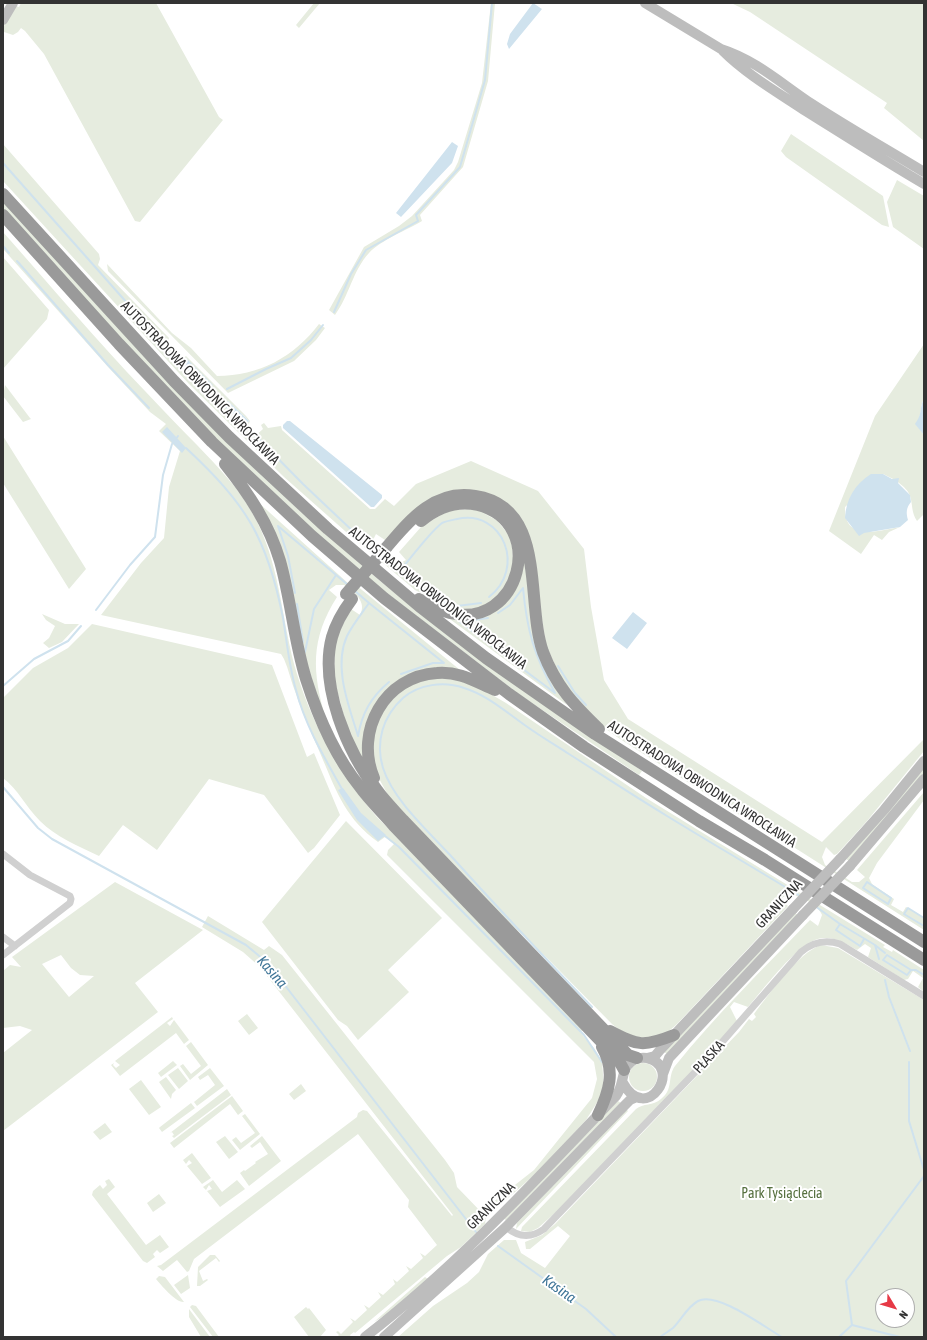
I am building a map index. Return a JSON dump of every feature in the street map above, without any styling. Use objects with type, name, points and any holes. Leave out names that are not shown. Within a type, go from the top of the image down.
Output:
[{"type":"highway","name":"AUTOSTRADOWA OBWODNICA WROCŁAWIA","points":[[3,194],[155,361],[229,437],[328,529],[394,585],[486,658],[577,722],[924,942]]},
{"type":"highway","name":"AUTOSTRADOWA OBWODNICA WROCŁAWIA","points":[[3,215],[119,344],[212,442],[317,541],[420,626],[509,694],[584,747],[699,821],[765,860],[924,960]]},
{"type":"highway","points":[[212,442],[225,464],[248,494],[266,524],[280,562],[303,668],[317,709],[341,758],[362,789],[401,832],[598,1030],[630,1056],[642,1058]]},
{"type":"highway","points":[[376,804],[341,743],[330,714],[323,684],[321,662],[323,641],[331,617],[389,551],[421,511],[444,498],[465,495],[488,499],[506,510],[519,525],[526,541],[530,560],[538,632],[550,669],[562,690],[574,704],[624,752]]},
{"type":"highway","points":[[389,551],[412,529],[432,513],[446,506],[467,503],[488,509],[505,521],[516,539],[519,554],[518,571],[510,589],[494,606],[478,613],[461,614],[445,611],[394,585]]},
{"type":"highway","points":[[349,597],[332,637],[329,658],[330,683],[337,712],[351,746],[377,791],[598,1030],[622,1064],[624,1070]]},
{"type":"highway","points":[[391,806],[375,780],[368,755],[368,738],[373,719],[388,696],[406,682],[421,676],[437,673],[464,676],[509,694]]},
{"type":"highway","points":[[598,1030],[640,1044],[656,1042],[674,1035]]},
{"type":"highway","points":[[598,1030],[607,1056],[611,1074],[608,1091],[598,1115]]},
{"type":"main road","points":[[3,20],[13,3]]},
{"type":"main road","points":[[645,3],[721,49],[735,54],[756,66],[855,132],[924,172]]},
{"type":"main road","points":[[721,49],[733,62],[791,101],[864,148],[924,184]]},
{"type":"main road","name":"GRANICZNA","points":[[642,1058],[655,1056],[840,859],[884,810],[924,761]]},
{"type":"main road","name":"GRANICZNA","points":[[662,1074],[669,1058],[850,866],[924,779]]},
{"type":"main road","points":[[642,1058],[656,1063],[662,1074],[662,1083],[658,1090],[652,1096],[644,1098],[637,1097],[632,1094],[623,1083],[624,1070],[630,1062],[642,1058]]},
{"type":"main road","name":"GRANICZNA","points":[[365,1337],[391,1317],[492,1224],[616,1096],[623,1083]]},
{"type":"main road","name":"GRANICZNA","points":[[384,1337],[435,1293],[506,1227],[625,1104],[637,1097]]},
{"type":"street","points":[[3,854],[30,875],[70,896],[72,899],[70,903],[3,955]]},
{"type":"street","points":[[3,937],[15,946]]},
{"type":"street","name":"PŁASKA","points":[[506,1227],[516,1235],[531,1236],[539,1232],[552,1221],[668,1102],[801,952],[809,946],[823,941],[840,944],[924,996]]},
{"type":"green space","points":[[21,3],[156,3],[219,117],[223,120],[140,222],[135,221],[44,54],[21,28],[13,35],[4,32],[4,25],[7,18],[16,6],[19,7]]},
{"type":"green space","points":[[314,3],[320,3],[299,28],[296,25]]},
{"type":"green space","points":[[491,3],[495,3],[488,81],[463,167],[420,215],[422,221],[387,240],[369,253],[359,267],[340,308],[335,315],[329,310],[364,247],[399,226],[412,216],[454,170],[458,162],[482,83]]},
{"type":"green space","points":[[731,3],[924,3],[924,141],[884,108],[887,103],[750,12]]},
{"type":"green space","points":[[791,134],[883,196],[889,227],[882,225],[786,157],[781,151]]},
{"type":"green space","points":[[3,144],[99,254],[100,259],[98,265],[169,338],[167,344],[182,359],[186,356],[246,416],[250,421],[247,429],[254,437],[263,429],[261,425],[264,423],[268,428],[281,426],[282,430],[370,509],[375,509],[385,499],[394,506],[416,484],[471,461],[538,491],[584,549],[591,607],[604,680],[628,719],[822,842],[924,739],[924,751],[867,821],[837,854],[834,855],[826,847],[822,857],[825,865],[852,882],[859,882],[865,877],[857,870],[924,792],[924,800],[877,863],[869,878],[872,884],[894,899],[891,905],[903,912],[906,907],[924,918],[924,930],[781,839],[780,841],[599,724],[564,685],[546,645],[533,561],[490,495],[474,490],[385,540],[376,534],[372,542],[376,550],[387,559],[400,563],[406,560],[399,552],[421,527],[449,510],[475,509],[496,519],[511,538],[514,567],[500,596],[479,608],[455,610],[415,590],[284,477],[189,384],[3,181]],"holes":[[[186,358],[208,389],[182,362]],[[228,401],[249,421],[245,426],[224,406]]]},
{"type":"green space","points":[[897,180],[924,196],[924,249],[893,227],[887,202]]},
{"type":"green space","points":[[3,201],[238,453],[301,512],[379,580],[436,626],[642,771],[639,775],[520,695],[375,584],[322,538],[215,438],[97,313],[3,208]]},
{"type":"green space","points":[[3,232],[109,352],[220,469],[247,504],[262,532],[269,550],[294,664],[308,705],[327,744],[349,781],[376,816],[584,1029],[580,1032],[594,1048],[602,1062],[604,1087],[598,1101],[586,1120],[542,1168],[497,1208],[493,1208],[492,1203],[534,1170],[592,1098],[597,1079],[594,1062],[387,855],[388,850],[394,844],[385,837],[378,842],[358,825],[338,795],[302,710],[286,663],[281,654],[101,615],[141,563],[164,538],[169,487],[180,451],[159,431],[166,424],[150,412],[109,368],[3,249]]},
{"type":"green space","points":[[3,257],[49,310],[47,319],[3,369]]},
{"type":"green space","points":[[107,264],[172,333],[191,348],[217,376],[247,373],[261,368],[287,355],[309,336],[319,324],[325,328],[316,340],[294,361],[228,393],[108,271]]},
{"type":"green space","points":[[924,344],[924,399],[920,417],[916,424],[924,435],[924,514],[917,521],[914,515],[911,499],[906,489],[899,483],[883,474],[845,507],[846,518],[850,525],[856,530],[864,532],[873,532],[900,527],[889,532],[882,540],[874,535],[861,554],[829,531],[875,416]]},
{"type":"green space","points":[[5,385],[31,419],[23,422],[3,396]]},
{"type":"green space","points":[[3,436],[86,569],[69,589],[3,483]]},
{"type":"green space","points":[[461,498],[518,531],[550,678],[567,705],[447,617],[455,619],[515,590],[521,576],[513,529],[461,501]]},
{"type":"green space","points":[[259,503],[349,584],[351,581],[460,670],[392,686],[363,761],[348,731],[334,679],[335,640],[351,609],[360,615],[362,610],[361,602],[356,594],[344,585],[336,585],[329,590],[337,597],[328,612],[322,627],[316,656],[318,686],[326,719],[325,723]]},
{"type":"green space","points":[[42,614],[65,624],[79,624],[62,642],[49,648],[43,643],[49,638],[55,626],[46,620]]},
{"type":"green space","points":[[92,624],[272,665],[307,757],[314,753],[340,815],[314,848],[308,853],[264,795],[209,779],[157,850],[123,825],[99,856],[75,845],[53,832],[40,821],[13,787],[3,778],[3,698],[33,668],[68,648]]},
{"type":"green space","points":[[450,677],[482,689],[506,703],[646,798],[885,945],[883,947],[892,952],[893,950],[924,970],[924,992],[918,987],[923,978],[913,971],[908,979],[904,980],[868,957],[871,948],[865,944],[857,950],[841,941],[833,939],[823,938],[814,941],[804,947],[783,966],[748,1007],[734,1002],[730,1007],[737,1021],[700,1063],[564,1205],[538,1228],[530,1232],[521,1231],[522,1227],[636,1109],[658,1101],[665,1095],[668,1091],[671,1074],[675,1066],[707,1028],[810,920],[818,926],[822,915],[816,907],[804,899],[798,896],[786,896],[781,899],[788,906],[672,1029],[652,1040],[634,1037],[620,1030],[612,1024],[548,959],[502,916],[389,797],[376,773],[371,747],[380,714],[401,690],[422,680]]},
{"type":"green space","points":[[924,767],[924,773],[908,794],[849,861],[846,859]]},
{"type":"green space","points":[[346,821],[442,918],[388,970],[409,992],[358,1040],[347,1026],[338,1020],[262,922]]},
{"type":"green space","points":[[115,882],[203,930],[135,983],[158,1012],[3,1131],[3,1053],[32,1030],[20,1026],[3,1028],[3,971],[10,965],[21,967],[12,957]],"holes":[[[61,955],[71,968],[80,975],[94,976],[69,997],[42,964]]]},
{"type":"green space","points":[[795,913],[798,915],[667,1054],[664,1052]]},
{"type":"green space","points":[[208,916],[264,950],[269,946],[282,955],[445,1160],[454,1173],[457,1187],[486,1217],[485,1224],[461,1247],[447,1256],[355,1333],[354,1332],[350,1335],[351,1337],[337,1337],[339,1335],[336,1332],[338,1331],[341,1334],[353,1322],[350,1318],[355,1321],[367,1310],[364,1305],[369,1308],[381,1297],[378,1292],[383,1295],[395,1284],[393,1279],[397,1282],[409,1271],[406,1266],[411,1269],[423,1258],[420,1253],[425,1256],[437,1245],[408,1207],[409,1200],[358,1134],[194,1259],[189,1271],[187,1272],[177,1260],[163,1271],[157,1266],[161,1265],[357,1117],[358,1113],[363,1110],[367,1111],[452,1216],[453,1215],[260,967],[243,952],[202,927]]},
{"type":"green space","name":"Park Tysiąclecia","points":[[821,945],[838,948],[924,1000],[924,1337],[398,1337],[433,1306],[467,1283],[479,1272],[488,1254],[504,1240],[516,1240],[521,1253],[545,1268],[570,1236],[558,1226],[530,1249],[526,1249],[525,1242],[542,1235],[555,1224],[739,1032],[749,1019],[752,1021],[756,1017],[754,1014],[776,985],[803,956],[812,949]]},
{"type":"green space","points":[[247,1014],[258,1028],[249,1035],[238,1021]]},
{"type":"green space","points":[[172,1017],[173,1019],[167,1023],[170,1026],[174,1020],[189,1040],[184,1044],[176,1033],[120,1076],[111,1065],[114,1063],[113,1065],[116,1068],[120,1065],[115,1061]]},
{"type":"green space","points":[[191,1042],[208,1065],[190,1080],[180,1066],[183,1064],[191,1074],[201,1066],[186,1046]]},
{"type":"green space","points":[[173,1061],[177,1065],[161,1077],[158,1073]]},
{"type":"green space","points":[[643,1063],[653,1067],[657,1077],[653,1087],[643,1091],[633,1087],[629,1077],[633,1067]]},
{"type":"green space","points":[[178,1068],[188,1081],[179,1089],[168,1075]]},
{"type":"green space","points":[[210,1068],[224,1086],[197,1106],[194,1102],[215,1085],[208,1075],[200,1080],[198,1077]]},
{"type":"green space","points":[[166,1077],[176,1090],[172,1094],[171,1099],[159,1082]]},
{"type":"green space","points":[[141,1080],[161,1107],[149,1115],[129,1089]]},
{"type":"green space","points":[[301,1084],[306,1091],[294,1100],[289,1094]]},
{"type":"green space","points":[[227,1089],[231,1095],[174,1138],[172,1136],[174,1135],[172,1132],[170,1133]]},
{"type":"green space","points":[[232,1096],[243,1111],[238,1115],[230,1104],[174,1148],[170,1143]]},
{"type":"green space","points":[[618,1101],[621,1103],[506,1220],[504,1219]]},
{"type":"green space","points":[[191,1103],[195,1108],[162,1132],[159,1128],[160,1127]]},
{"type":"green space","points":[[626,1109],[628,1111],[516,1229],[517,1223]]},
{"type":"green space","points":[[245,1114],[260,1134],[240,1150],[232,1140],[236,1137],[241,1143],[255,1133],[242,1116]]},
{"type":"green space","points":[[105,1123],[112,1132],[100,1140],[93,1132]]},
{"type":"green space","points":[[225,1136],[238,1152],[229,1159],[216,1142]]},
{"type":"green space","points":[[262,1136],[281,1161],[249,1186],[240,1173],[268,1154],[260,1142],[252,1148],[250,1146]]},
{"type":"green space","points":[[192,1153],[211,1178],[202,1184],[187,1166],[192,1163],[189,1160],[186,1164],[183,1160]]},
{"type":"green space","points":[[109,1179],[115,1187],[107,1194],[146,1245],[160,1235],[169,1247],[160,1253],[157,1250],[153,1254],[155,1257],[147,1263],[143,1261],[92,1195],[93,1191],[100,1185],[103,1189],[107,1185],[105,1181]]},
{"type":"green space","points":[[213,1180],[222,1192],[237,1180],[245,1189],[220,1207],[207,1191],[212,1189],[209,1185],[206,1190],[203,1187]]},
{"type":"green space","points":[[159,1194],[166,1203],[153,1212],[147,1203]]},
{"type":"green space","points":[[210,1255],[215,1255],[220,1261],[219,1262],[216,1258],[199,1271],[203,1281],[208,1280],[200,1286],[197,1286],[198,1267]]},
{"type":"green space","points":[[188,1275],[190,1288],[181,1294],[174,1285]]},
{"type":"green space","points":[[159,1276],[165,1277],[184,1302],[177,1300],[165,1289],[156,1279]]},
{"type":"green space","points":[[425,1277],[428,1279],[387,1314],[374,1322]]},
{"type":"green space","points":[[192,1305],[196,1306],[219,1337],[213,1337],[190,1307]]},
{"type":"green space","points":[[306,1307],[308,1309],[309,1308],[326,1330],[320,1337],[309,1337],[294,1317]]},
{"type":"green space","points":[[189,1309],[210,1337],[201,1337],[189,1317]]},
{"type":"water","points":[[533,3],[542,9],[509,49],[507,44],[510,34]]},
{"type":"water","points":[[452,142],[458,146],[452,163],[401,217],[396,213]]},
{"type":"water","points":[[186,358],[213,385],[208,389],[182,362]]},
{"type":"water","points":[[924,399],[924,435],[915,424],[919,417]]},
{"type":"water","points":[[228,401],[249,421],[245,426],[224,406]]},
{"type":"water","points":[[287,421],[290,421],[382,495],[382,498],[374,507],[371,507],[283,428],[283,425]]},
{"type":"water","points":[[167,427],[186,448],[182,453],[162,432]]},
{"type":"water","points":[[871,474],[883,474],[892,479],[899,478],[898,483],[910,495],[911,502],[907,511],[908,520],[900,527],[864,533],[859,536],[845,518],[847,505],[849,498],[856,487]]},
{"type":"water","points":[[633,612],[647,623],[627,649],[612,638]]},
{"type":"water","points":[[343,788],[361,813],[386,835],[378,841],[357,820],[338,790]]},
{"type":"waterway","points":[[334,312],[351,274],[366,250],[418,221],[416,215],[460,167],[485,80],[492,3]]},
{"type":"waterway","points":[[3,163],[128,304],[183,362]]},
{"type":"waterway","points":[[3,246],[9,253]]},
{"type":"waterway","points":[[17,261],[108,365],[149,408]]},
{"type":"waterway","points":[[227,389],[291,358],[311,340],[323,325]]},
{"type":"waterway","points":[[212,390],[226,403]]},
{"type":"waterway","points":[[245,425],[303,484],[376,553]]},
{"type":"waterway","points":[[96,610],[130,565],[155,537],[163,475],[172,444],[178,436]]},
{"type":"waterway","points":[[186,448],[207,468],[239,505],[261,543],[270,565],[277,590],[288,654],[304,716],[328,765],[342,789]]},
{"type":"waterway","points":[[399,572],[426,539],[442,523],[457,519],[473,518],[487,523],[498,532],[508,557],[506,572],[500,585],[489,597]]},
{"type":"waterway","points":[[295,593],[288,556],[278,526],[348,585]]},
{"type":"waterway","points":[[383,558],[439,600],[457,606],[481,603]]},
{"type":"waterway","points":[[305,652],[314,609],[336,575]]},
{"type":"waterway","points":[[488,618],[460,622],[555,693],[542,667],[529,630],[523,588],[510,605],[498,613]]},
{"type":"waterway","points":[[355,591],[369,603]]},
{"type":"waterway","points":[[389,682],[368,706],[362,720],[358,736],[344,686],[342,660],[343,648],[347,636],[369,603],[444,663],[433,663],[401,674]]},
{"type":"waterway","points":[[297,604],[303,642]]},
{"type":"waterway","points":[[3,686],[34,659],[68,641],[81,626]]},
{"type":"waterway","points":[[558,666],[575,693],[586,705]]},
{"type":"waterway","points":[[592,1007],[412,815],[403,804],[388,780],[381,758],[380,749],[382,730],[390,713],[409,693],[424,687],[440,684],[464,688],[481,695],[542,737],[642,801],[800,896]]},
{"type":"waterway","name":"Kasina","points":[[3,787],[38,828],[52,839],[246,945],[264,960],[476,1232]]},
{"type":"waterway","points":[[385,836],[399,847],[584,1035],[602,1062]]},
{"type":"waterway","points":[[867,882],[891,898],[888,904],[863,888],[867,882]]},
{"type":"waterway","points":[[815,906],[840,924]]},
{"type":"waterway","points":[[924,918],[908,908],[904,914],[924,926]]},
{"type":"waterway","points":[[864,939],[860,946],[836,930],[840,924],[875,945]]},
{"type":"waterway","points":[[879,959],[875,945],[885,953]]},
{"type":"waterway","points":[[887,955],[911,970],[907,975],[883,960],[887,955]]},
{"type":"waterway","points":[[911,970],[916,970],[924,975]]},
{"type":"waterway","points":[[885,980],[889,997],[910,1051]]},
{"type":"waterway","points":[[909,1062],[909,1121],[924,1170]]},
{"type":"waterway","points":[[839,1337],[852,1325],[846,1281],[924,1176]]},
{"type":"waterway","name":"Kasina","points":[[498,1246],[586,1309],[616,1337]]},
{"type":"waterway","points":[[660,1337],[673,1328],[694,1304],[698,1301],[706,1299],[728,1305],[782,1337]]},
{"type":"waterway","points":[[852,1325],[900,1337]]}]
